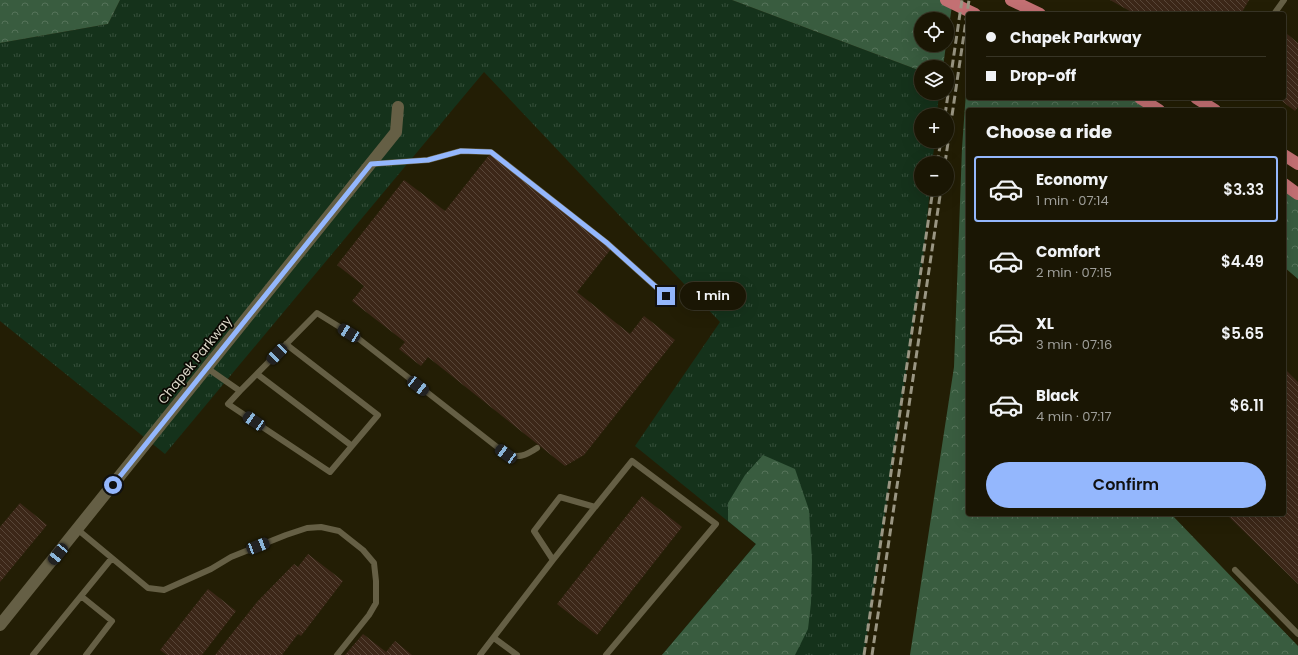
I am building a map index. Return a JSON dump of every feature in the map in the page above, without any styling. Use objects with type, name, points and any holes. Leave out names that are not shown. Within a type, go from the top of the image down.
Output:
[{"type":"highway","points":[[946,0],[971,12]]},
{"type":"highway","points":[[1011,0],[1036,12]]},
{"type":"highway","points":[[1143,100],[1156,108]]},
{"type":"highway","points":[[1199,100],[1212,108]]},
{"type":"highway","points":[[1286,156],[1298,164]]},
{"type":"highway","points":[[1286,185],[1298,194]]},
{"type":"street","name":"Chapek Parkway","points":[[0,625],[208,368],[396,132],[398,107]]},
{"type":"lane","points":[[1275,12],[1284,0]]},
{"type":"lane","points":[[371,164],[428,160],[461,151],[491,152],[607,243],[666,296]]},
{"type":"lane","points":[[286,344],[378,415],[330,472],[228,404],[240,391],[286,344],[317,313],[359,339],[506,454],[516,457],[528,454],[537,448]]},
{"type":"lane","points":[[208,368],[240,391]]},
{"type":"lane","points":[[257,374],[352,446]]},
{"type":"lane","points":[[480,655],[632,461],[716,524],[606,655]]},
{"type":"lane","points":[[553,560],[534,531],[560,497],[595,507]]},
{"type":"lane","points":[[77,530],[148,588],[164,590],[211,569],[231,557],[286,535],[307,528],[321,527],[339,531],[363,550],[374,563],[376,603],[337,655]]},
{"type":"lane","points":[[33,655],[112,558]]},
{"type":"lane","points":[[1235,570],[1298,634]]},
{"type":"lane","points":[[81,596],[112,621],[86,655]]},
{"type":"lane","points":[[494,638],[517,655]]},
{"type":"green space","points":[[0,0],[120,0],[108,24],[0,43]]},
{"type":"green space","points":[[120,0],[732,0],[914,68],[914,100],[938,100],[938,108],[914,108],[914,148],[934,148],[933,156],[914,156],[914,196],[929,196],[923,258],[864,655],[662,655],[756,544],[635,446],[720,322],[484,72],[165,454],[0,321],[0,43],[108,24]]},
{"type":"green space","points":[[732,0],[941,0],[952,6],[951,12],[914,12],[914,52],[945,52],[944,60],[914,60],[914,68]]},
{"type":"green space","points":[[966,92],[966,100],[1143,100],[1156,108],[966,108],[966,516],[1173,516],[1298,646],[1298,655],[910,655],[954,367],[962,148]]},
{"type":"green space","points":[[1286,185],[1298,194],[1298,279],[1286,269]]},
{"type":"green space","points":[[763,455],[795,469],[809,510],[812,560],[811,603],[808,629],[795,655],[662,655],[756,544],[728,521],[728,503],[745,475]]},
{"type":"building","points":[[1110,0],[1249,0],[1242,12],[1131,12]]},
{"type":"building","points":[[1287,34],[1298,43],[1298,107],[1295,111],[1281,100],[1286,100]]},
{"type":"building","points":[[490,154],[611,249],[577,292],[630,334],[644,316],[675,340],[584,455],[565,466],[428,357],[421,366],[399,349],[405,342],[352,301],[364,286],[337,265],[404,180],[445,211]]},
{"type":"building","points":[[1286,370],[1298,382],[1298,584],[1228,516],[1286,516]]},
{"type":"building","points":[[642,496],[682,527],[597,635],[557,604]]},
{"type":"building","points":[[20,503],[47,525],[0,582],[0,527]]},
{"type":"building","points":[[308,554],[343,581],[301,636],[298,634],[282,655],[215,655],[257,602],[294,564],[298,567]]},
{"type":"building","points":[[208,589],[236,611],[202,655],[167,655],[160,650]]},
{"type":"building","points":[[363,634],[386,652],[395,641],[412,655],[345,655]]},
{"type":"railway","points":[[946,108],[962,0]]},
{"type":"railway","points":[[967,12],[969,0]]},
{"type":"railway","points":[[946,156],[966,20]]},
{"type":"railway","points":[[938,156],[940,148]]},
{"type":"railway","points":[[864,655],[932,196]]},
{"type":"railway","points":[[872,655],[940,196]]},
{"type":"route","points":[[113,485],[371,164],[428,160],[461,151],[491,152],[607,243],[666,296]]}]
